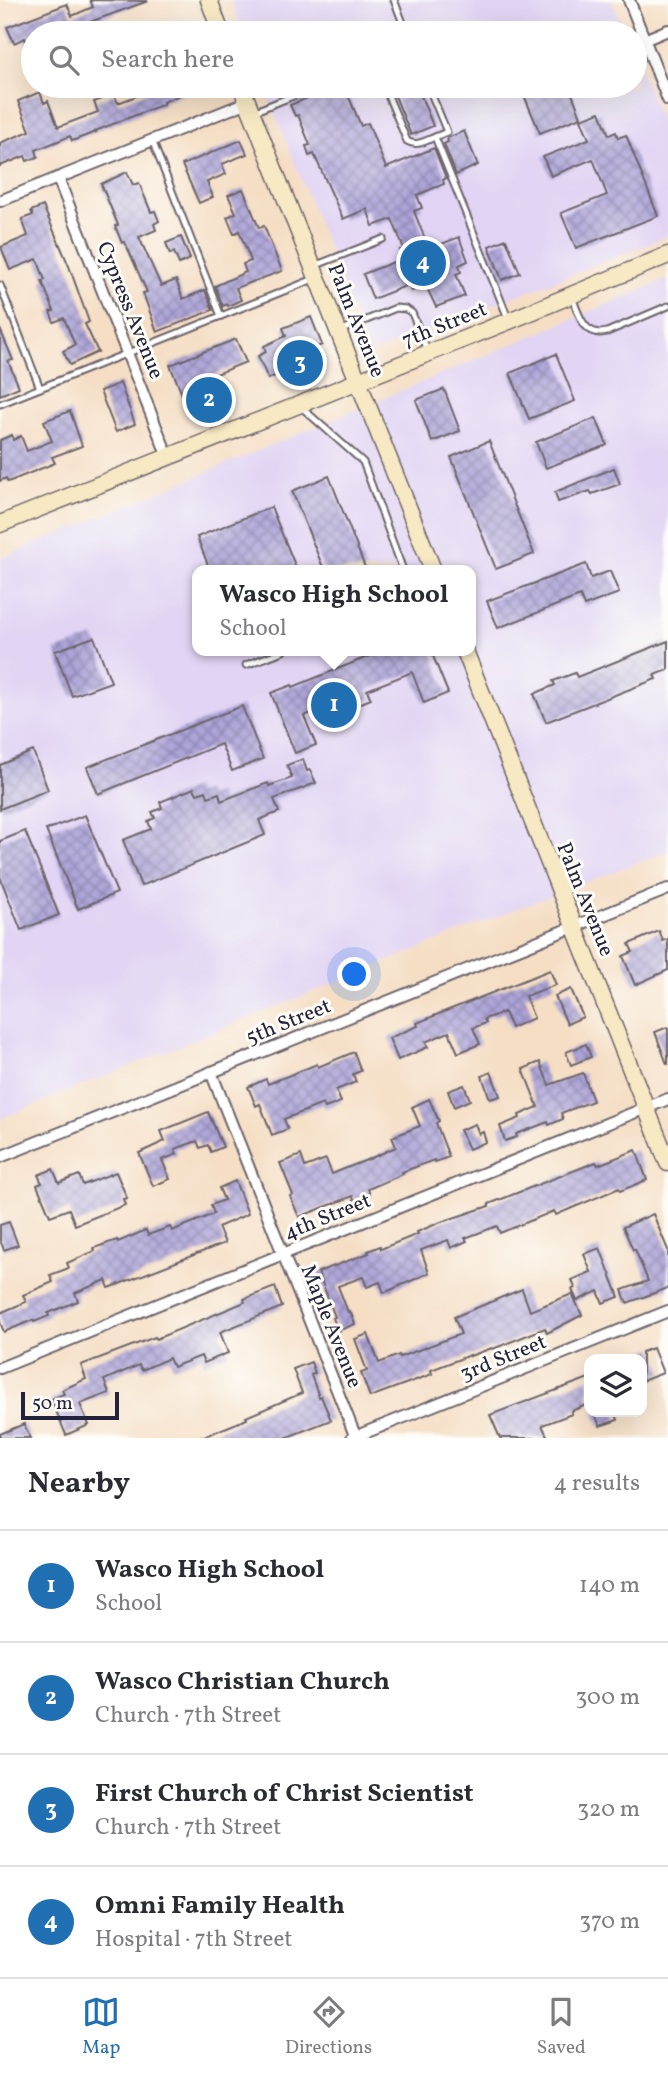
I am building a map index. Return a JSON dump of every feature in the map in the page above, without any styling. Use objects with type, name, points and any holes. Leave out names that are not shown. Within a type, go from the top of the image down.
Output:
[{"type":"main road","points":[[209,0],[217,21]]},
{"type":"main road","name":"Palm Avenue","points":[[247,98],[431,565]]},
{"type":"main road","name":"7th Street","points":[[0,524],[668,255]]},
{"type":"main road","name":"Palm Avenue","points":[[467,656],[668,1163]]},
{"type":"street","points":[[629,0],[637,21]]},
{"type":"street","points":[[647,39],[668,30]]},
{"type":"street","points":[[647,48],[668,100]]},
{"type":"street","points":[[0,201],[152,140],[250,107]]},
{"type":"street","name":"Cypress Avenue","points":[[58,178],[168,457]]},
{"type":"street","name":"5th Street","points":[[0,1157],[668,889]]},
{"type":"street","name":"Maple Avenue","points":[[211,1073],[354,1438]]},
{"type":"street","name":"4th Street","points":[[0,1368],[668,1099]]},
{"type":"street","name":"3rd Street","points":[[354,1438],[668,1311]]},
{"type":"lane","points":[[394,0],[402,21]]},
{"type":"lane","points":[[250,107],[279,98]]},
{"type":"lane","points":[[389,98],[407,141],[418,144],[447,132],[433,98]]},
{"type":"lane","points":[[435,137],[509,321]]},
{"type":"lane","points":[[152,140],[221,316]]},
{"type":"lane","points":[[0,404],[221,316],[383,239]]},
{"type":"lane","points":[[0,285],[40,388]]},
{"type":"lane","points":[[571,294],[585,326],[596,334],[607,332],[668,306]]},
{"type":"lane","points":[[339,332],[396,309],[406,309],[412,313],[428,353]]},
{"type":"lane","points":[[299,405],[363,462],[402,565]]},
{"type":"lane","points":[[246,665],[270,656]]},
{"type":"shaded area","points":[[230,0],[611,0],[620,21],[239,21]]},
{"type":"shaded area","points":[[647,86],[668,138],[668,236],[370,354],[269,98],[647,98]]},
{"type":"shaded area","points":[[668,279],[668,851],[526,905],[0,1119],[0,559]]},
{"type":"building","points":[[90,0],[148,1],[93,21],[23,21],[67,4],[72,16],[93,7]]},
{"type":"building","points":[[21,22],[21,40],[14,43],[7,27]]},
{"type":"building","points":[[42,98],[44,103],[48,101],[58,127],[98,112],[94,102],[104,98],[116,98],[118,103],[131,98],[172,98],[96,132],[72,141],[70,136],[36,150],[38,157],[27,161],[25,156],[0,166],[0,143],[30,131],[18,101]]},
{"type":"building","points":[[308,98],[349,98],[361,126],[368,123],[386,168],[434,148],[446,178],[443,180],[444,184],[417,195],[422,208],[414,211],[429,249],[459,237],[468,261],[459,265],[461,272],[456,274],[465,296],[436,307],[426,286],[411,291],[408,285],[373,299],[363,274],[404,258],[400,250],[404,249],[392,219],[373,226],[367,209],[343,219],[314,154],[309,156],[306,146],[310,145],[298,115],[295,116],[290,105]]},
{"type":"building","points":[[396,98],[422,98],[433,126],[411,135]]},
{"type":"building","points":[[525,98],[574,98],[581,117],[540,133]]},
{"type":"building","points":[[600,112],[609,135],[616,132],[618,138],[626,135],[658,216],[576,248],[561,213],[607,195],[593,159],[551,176],[543,157],[589,139],[581,119]]},
{"type":"building","points":[[464,131],[478,165],[456,175],[444,144],[448,142],[447,138]]},
{"type":"building","points":[[241,140],[247,154],[222,164],[226,174],[207,182],[213,197],[199,203],[182,165]]},
{"type":"building","points":[[127,172],[133,185],[139,183],[151,212],[155,211],[159,221],[154,224],[156,230],[139,237],[161,286],[176,280],[183,299],[205,290],[213,310],[157,332],[143,293],[147,292],[125,242],[122,243],[115,226],[118,225],[101,184]]},
{"type":"building","points":[[243,189],[259,228],[264,226],[282,271],[236,288],[241,300],[223,306],[215,286],[246,272],[243,264],[251,261],[239,231],[234,234],[227,217],[236,213],[228,195]]},
{"type":"building","points":[[43,206],[69,266],[89,322],[85,324],[98,352],[70,365],[63,351],[75,345],[64,318],[54,322],[50,312],[54,311],[37,259],[10,270],[1,247],[28,236],[22,219],[33,215],[31,211]]},
{"type":"building","points":[[181,237],[190,259],[179,264],[174,252],[170,254],[166,243]]},
{"type":"building","points":[[506,239],[520,273],[502,280],[489,246]]},
{"type":"building","points":[[311,317],[322,345],[291,357],[295,367],[268,379],[258,356],[266,352],[264,346],[286,336],[283,328]]},
{"type":"building","points":[[0,329],[13,360],[8,361],[19,387],[0,395]]},
{"type":"building","points":[[236,339],[246,362],[199,381],[208,403],[189,411],[170,365]]},
{"type":"building","points":[[556,354],[575,401],[529,419],[510,373]]},
{"type":"building","points":[[120,383],[135,424],[116,432],[100,391]]},
{"type":"building","points":[[444,389],[460,431],[432,442],[416,400]]},
{"type":"building","points":[[70,411],[82,446],[52,457],[55,463],[8,482],[6,478],[0,481],[0,440],[12,435],[13,440],[21,436],[27,451],[52,441],[44,421]]},
{"type":"building","points":[[596,418],[607,445],[546,468],[536,442]]},
{"type":"building","points":[[489,441],[534,554],[496,569],[451,457]]},
{"type":"building","points":[[614,468],[620,484],[558,502],[555,492]]},
{"type":"building","points":[[329,476],[364,565],[322,565],[292,491]]},
{"type":"building","points":[[271,507],[295,565],[208,565],[197,537]]},
{"type":"building","points":[[586,564],[591,578],[610,571],[619,593],[584,606],[580,596],[498,628],[487,601]]},
{"type":"building","points":[[94,637],[111,682],[72,696],[55,651]]},
{"type":"building","points":[[668,641],[668,670],[654,675],[656,679],[546,722],[534,694],[555,685],[553,681],[575,673],[577,677]]},
{"type":"building","points":[[370,656],[433,656],[448,693],[424,703],[412,672],[367,690],[371,699],[349,708],[346,699],[304,716],[316,745],[295,753],[271,693],[292,685],[293,687]]},
{"type":"building","points":[[242,706],[263,759],[232,771],[221,744],[98,794],[87,767]]},
{"type":"building","points":[[33,751],[48,790],[0,809],[0,765]]},
{"type":"building","points":[[303,759],[307,771],[310,770],[316,783],[274,799],[279,812],[259,820],[265,835],[141,886],[123,840],[151,829],[148,821],[155,818],[152,812],[162,808],[160,802],[194,788],[197,794],[206,791],[208,797],[219,793],[221,801],[268,783],[269,786],[292,778],[287,765]]},
{"type":"building","points":[[85,815],[117,893],[78,909],[46,830]]},
{"type":"building","points":[[25,831],[59,915],[21,930],[0,877],[0,841]]},
{"type":"building","points":[[659,931],[663,941],[668,939],[668,970],[635,985],[623,956],[633,952],[629,944]]},
{"type":"building","points":[[550,970],[556,985],[525,996],[534,1018],[511,1028],[504,1012],[484,1019],[486,1023],[473,1028],[480,1044],[458,1053],[449,1032],[425,1042],[428,1047],[398,1060],[389,1038],[418,1026],[417,1023]]},
{"type":"building","points":[[571,989],[583,1017],[567,1024],[555,996]]},
{"type":"building","points":[[668,1027],[668,1064],[667,1064],[655,1032]]},
{"type":"building","points":[[586,1044],[591,1057],[571,1065],[566,1052]]},
{"type":"building","points":[[354,1052],[361,1071],[353,1074],[356,1082],[336,1090],[341,1102],[325,1108],[323,1104],[284,1119],[288,1129],[272,1135],[260,1104],[256,1106],[248,1087],[266,1079],[268,1084]]},
{"type":"building","points":[[540,1062],[549,1085],[583,1073],[593,1101],[561,1113],[563,1119],[516,1134],[517,1137],[505,1141],[500,1126],[538,1107],[523,1069]]},
{"type":"building","points":[[491,1072],[500,1096],[490,1099],[482,1076]]},
{"type":"building","points":[[464,1085],[470,1100],[454,1107],[448,1091]]},
{"type":"building","points":[[429,1099],[439,1121],[436,1123],[449,1157],[402,1172],[403,1174],[368,1189],[370,1194],[354,1200],[353,1196],[299,1217],[280,1163],[301,1155],[305,1167],[326,1159],[332,1174],[369,1159],[396,1147],[392,1137],[420,1126],[412,1107]]},
{"type":"building","points":[[208,1112],[223,1147],[211,1152],[208,1145],[200,1148],[197,1141],[175,1149],[177,1154],[162,1160],[170,1179],[153,1186],[139,1153],[165,1141],[161,1131]]},
{"type":"building","points":[[475,1124],[479,1134],[483,1132],[486,1142],[469,1149],[460,1130]]},
{"type":"building","points":[[636,1150],[647,1180],[620,1191],[619,1188],[556,1215],[554,1211],[500,1233],[497,1226],[465,1238],[467,1241],[451,1248],[448,1240],[421,1250],[429,1273],[384,1293],[380,1282],[367,1287],[363,1277],[338,1286],[355,1324],[338,1331],[318,1272],[596,1162],[598,1165]]},
{"type":"building","points":[[53,1169],[59,1183],[79,1175],[83,1185],[116,1172],[127,1198],[123,1199],[125,1205],[75,1225],[69,1209],[50,1216],[37,1185],[42,1183],[38,1175]]},
{"type":"building","points":[[235,1181],[248,1214],[218,1227],[225,1243],[109,1288],[106,1280],[75,1293],[78,1301],[48,1313],[49,1316],[4,1332],[0,1313],[26,1302],[23,1295],[53,1282],[50,1275],[69,1268],[67,1263],[95,1251],[94,1248],[117,1240],[118,1242],[146,1230],[148,1235],[170,1227],[172,1231],[214,1214],[211,1205],[224,1200],[219,1188]]},
{"type":"building","points":[[653,1214],[668,1250],[668,1288],[627,1303],[622,1290],[648,1281],[623,1227]]},
{"type":"building","points":[[9,1222],[18,1245],[4,1250],[0,1240],[0,1225]]},
{"type":"building","points":[[600,1248],[619,1297],[603,1303],[598,1291],[577,1301],[572,1280],[591,1272],[584,1254]]},
{"type":"building","points":[[275,1287],[282,1307],[220,1332],[228,1353],[204,1363],[201,1356],[173,1367],[169,1358],[142,1370],[139,1365],[104,1380],[109,1393],[80,1404],[89,1425],[66,1435],[51,1399],[64,1394],[62,1390],[86,1379],[81,1365],[155,1337],[156,1339]]},
{"type":"building","points":[[522,1289],[530,1311],[572,1294],[582,1315],[547,1333],[545,1328],[493,1349],[470,1355],[431,1370],[432,1374],[370,1397],[361,1373],[367,1371],[355,1339],[368,1334],[379,1363],[399,1355],[400,1357],[461,1334],[454,1317]]},
{"type":"building","points":[[653,1348],[663,1373],[647,1379],[647,1354],[642,1352]]},
{"type":"building","points":[[311,1362],[315,1373],[311,1375],[331,1420],[285,1438],[200,1438],[302,1393],[293,1369]]},
{"type":"building","points":[[584,1380],[584,1406],[571,1411],[572,1414],[542,1425],[548,1438],[500,1438],[490,1415]]},
{"type":"building","points":[[596,1417],[617,1417],[618,1420],[600,1426]]},
{"type":"building","points":[[24,1424],[30,1438],[0,1438],[0,1434]]},
{"type":"place","name":"Omni Family Health","points":[[423,263]]},
{"type":"place","name":"First Church of Christ Scientist","points":[[300,363]]},
{"type":"place","name":"Wasco Christian Church","points":[[209,400]]},
{"type":"place","name":"Wasco High School","points":[[334,705]]}]
